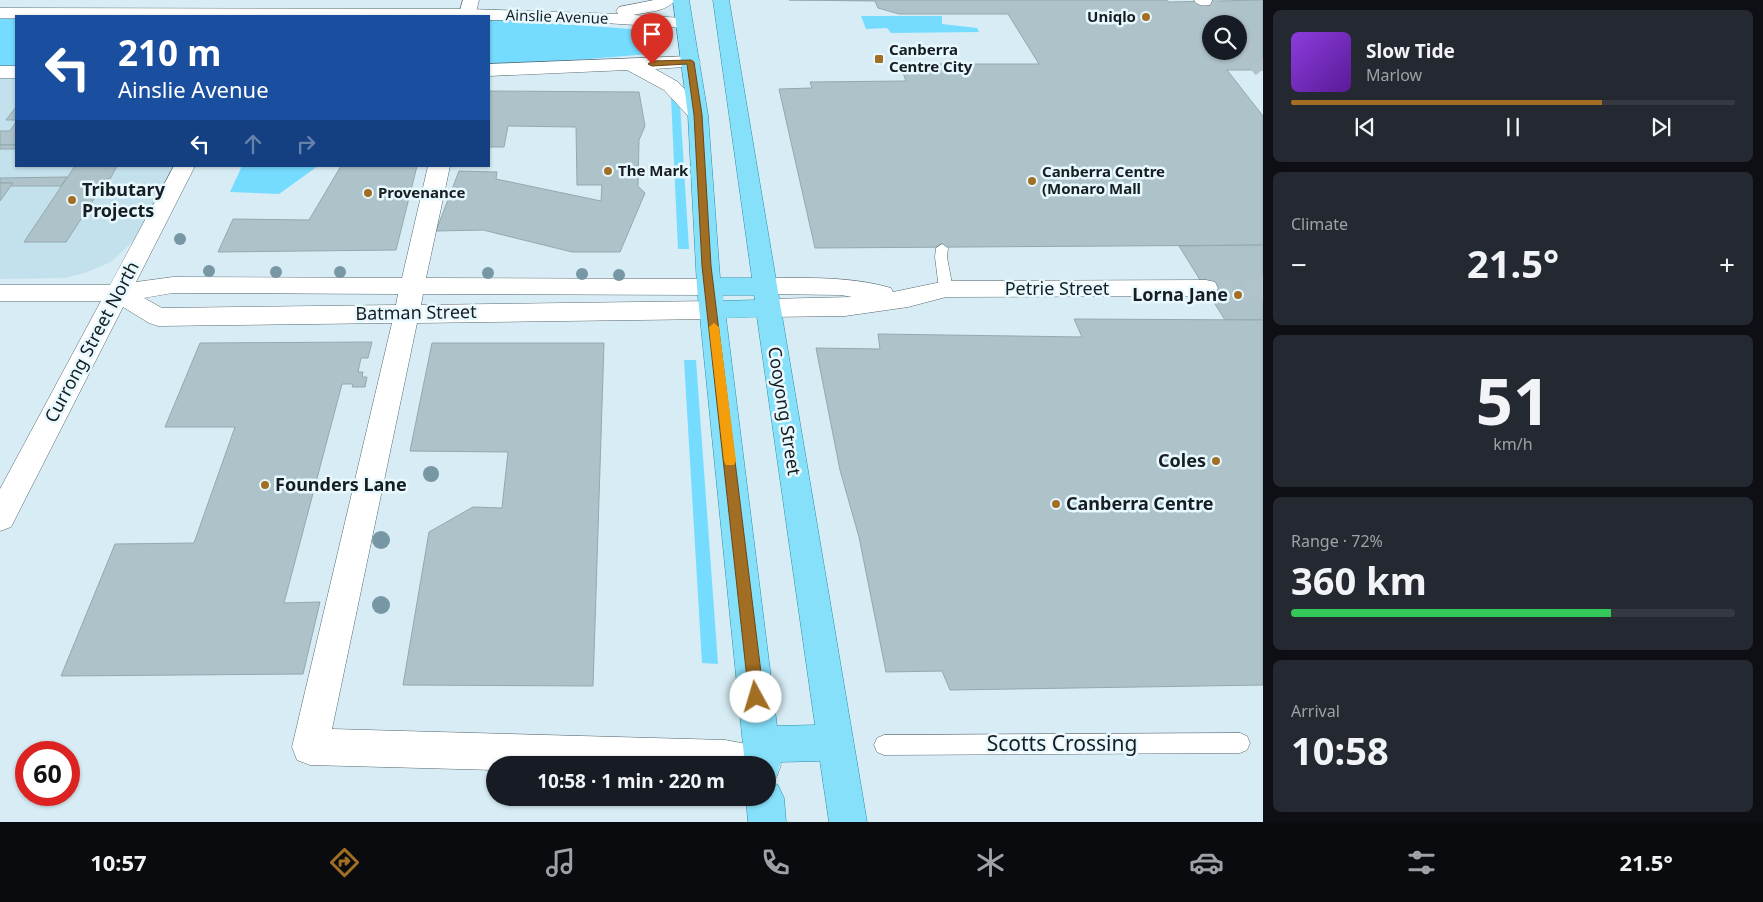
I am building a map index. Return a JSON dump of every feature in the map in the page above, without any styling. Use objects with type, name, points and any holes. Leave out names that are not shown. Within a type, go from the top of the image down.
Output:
[{"type":"main road","name":"Cooyong Street","points":[[681,0],[703,23],[730,58],[848,822]]},
{"type":"main road","name":"Cooyong Street","points":[[721,0],[703,23],[691,62],[698,115],[710,298],[762,756]]},
{"type":"main road","points":[[691,62],[730,58]]},
{"type":"main road","name":"Petrie Street","points":[[710,298],[766,297]]},
{"type":"main road","points":[[772,756],[835,743]]},
{"type":"main road","points":[[766,806],[767,822]]},
{"type":"street","points":[[573,16],[639,9],[667,0]]},
{"type":"street","name":"Ainslie Avenue","points":[[0,13],[265,14],[469,7],[573,16],[703,23]]},
{"type":"street","points":[[490,70],[691,62]]},
{"type":"street","points":[[624,64],[650,73],[668,82],[677,89],[698,115]]},
{"type":"street","points":[[0,72],[15,72]]},
{"type":"street","name":"Currong Street North","points":[[0,518],[184,167]]},
{"type":"street","points":[[439,167],[310,747],[636,756]]},
{"type":"street","name":"Batman Street","points":[[118,293],[173,285],[410,300]]},
{"type":"street","name":"Petrie Street","points":[[766,297],[845,307],[908,298],[946,289],[1206,288]]},
{"type":"street","points":[[0,293],[118,293]]},
{"type":"street","name":"Batman Street","points":[[118,293],[158,317],[410,300],[673,298]]},
{"type":"street","name":"Petrie Street","points":[[673,298],[710,298]]},
{"type":"lane","points":[[942,248],[941,257],[946,289]]},
{"type":"lane","name":"Scotts Crossing","points":[[884,745],[1240,743]]},
{"type":"shaded area","points":[[861,16],[942,16],[942,24],[977,28],[979,32],[891,33],[887,28],[866,29]]},
{"type":"shaded area","points":[[0,19],[15,19],[15,66],[0,66]]},
{"type":"shaded area","points":[[490,19],[646,30],[649,54],[516,65],[490,65]]},
{"type":"shaded area","points":[[0,79],[15,79],[15,167],[173,167],[134,240],[111,262],[85,273],[64,278],[0,279]]},
{"type":"shaded area","points":[[671,98],[675,98],[680,104],[689,249],[678,249]]},
{"type":"shaded area","points":[[242,167],[317,167],[279,194],[230,192]]},
{"type":"shaded area","points":[[684,360],[696,360],[718,664],[702,663]]},
{"type":"building","name":"Canberra Centre (Monaro Mall","points":[[789,0],[1167,0],[1169,2],[1263,0],[1263,70],[1227,70],[1263,116],[1263,245],[815,248],[779,89],[812,88],[810,82],[906,81],[903,73],[907,68],[919,64],[1039,64],[1008,14],[899,14],[878,8],[875,1]]},
{"type":"building","name":"The Mark","points":[[490,91],[639,92],[645,126],[639,140],[638,186],[645,193],[620,252],[572,252],[483,230],[436,231],[459,171],[497,172],[496,179],[601,201],[602,185],[577,185],[576,127],[508,126],[504,147],[490,147]]},
{"type":"building","points":[[15,108],[15,120],[6,120]]},
{"type":"building","points":[[15,124],[15,145],[0,145],[0,131],[10,131]]},
{"type":"building","points":[[0,145],[15,145],[15,149],[0,149]]},
{"type":"building","points":[[74,167],[116,167],[66,242],[24,242]]},
{"type":"building","name":"Provenance","points":[[340,167],[417,167],[396,250],[218,252],[233,219],[309,220]]},
{"type":"building","points":[[67,177],[61,186],[10,186],[13,183],[0,183],[0,178]]},
{"type":"building","points":[[0,183],[13,183],[0,201]]},
{"type":"building","points":[[1263,245],[1263,320],[1225,320],[1179,246]]},
{"type":"building","name":"Canberra Centre","points":[[1074,319],[1263,320],[1263,685],[950,690],[942,671],[886,672],[859,537],[840,470],[816,348],[880,349],[878,334],[1082,337]]},
{"type":"building","name":"Founders Lane","points":[[372,342],[368,358],[361,358],[358,372],[363,372],[362,377],[367,377],[365,387],[352,387],[353,384],[342,384],[284,603],[320,602],[303,674],[61,676],[115,544],[194,543],[235,427],[165,427],[200,343]]},
{"type":"building","points":[[432,343],[604,343],[593,686],[403,685],[429,532],[473,507],[502,508],[508,452],[410,451]]},
{"type":"tunnel","points":[[1204,1],[1216,15]]},
{"type":"tunnel","points":[[1247,50],[1263,69]]},
{"type":"tunnel","points":[[1206,288],[1263,288]]},
{"type":"slow traffic","points":[[714,327],[730,461]]},
{"type":"place","name":"Uniqlo","points":[[1146,17]]},
{"type":"place","name":"Canberra Centre City","points":[[879,59]]},
{"type":"place","name":"The Mark","points":[[608,171]]},
{"type":"place","name":"Canberra Centre (Monaro Mall","points":[[1032,181]]},
{"type":"place","name":"Provenance","points":[[368,193]]},
{"type":"place","name":"Tributary Projects","points":[[72,200]]},
{"type":"place","name":"Lorna Jane","points":[[1238,295]]},
{"type":"place","name":"Coles","points":[[1216,461]]},
{"type":"place","name":"Founders Lane","points":[[265,485]]},
{"type":"place","name":"Canberra Centre","points":[[1056,504]]},
{"type":"route","points":[[652,64],[691,62],[698,115],[706,266],[716,338],[756,697]]}]
